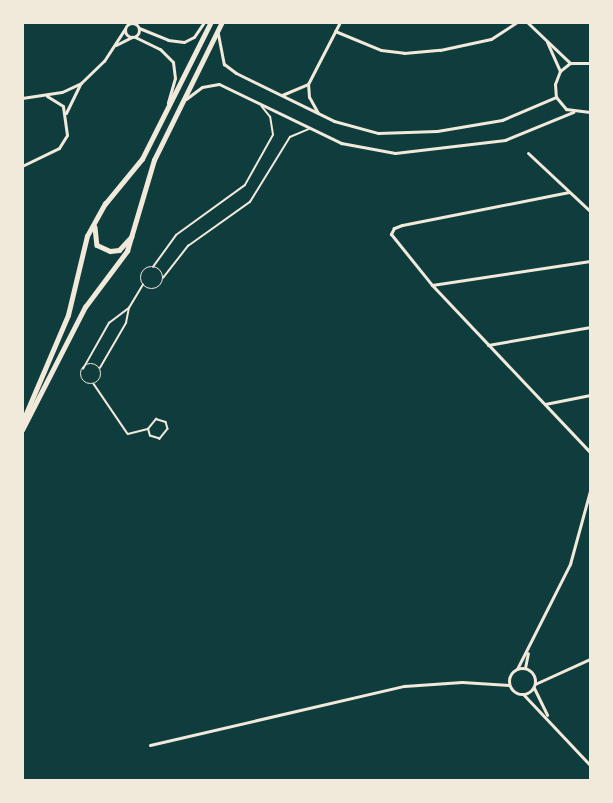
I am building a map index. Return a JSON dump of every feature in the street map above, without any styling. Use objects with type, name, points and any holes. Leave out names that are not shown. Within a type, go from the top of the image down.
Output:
[{"type":"main road","points":[[22,423],[68,315],[87,236],[97,218],[142,159],[211,22]]},
{"type":"main road","points":[[22,430],[85,307],[118,267],[138,223],[154,160],[222,22]]},
{"type":"main road","points":[[97,218],[94,238],[101,248],[110,251],[124,245],[138,223]]},
{"type":"street","points":[[127,22],[126,28],[133,37],[160,49],[173,62],[175,78],[164,117]]},
{"type":"street","points":[[66,113],[81,83],[115,46],[131,23],[168,40],[184,42],[194,37],[204,22]]},
{"type":"street","points":[[319,114],[309,97],[308,84],[340,22]]},
{"type":"street","points":[[335,31],[381,50],[414,52],[491,39],[517,22]]},
{"type":"street","points":[[527,22],[570,63]]},
{"type":"street","points":[[115,46],[133,37],[137,25]]},
{"type":"street","points":[[218,32],[222,58],[228,68],[319,114],[369,131],[411,133],[502,120],[556,97]]},
{"type":"street","points":[[546,41],[560,71]]},
{"type":"street","points":[[573,112],[556,97],[555,84],[560,71],[570,63],[591,63]]},
{"type":"street","points":[[22,98],[46,96],[81,83]]},
{"type":"street","points":[[182,103],[210,84],[226,86],[309,129],[351,147],[410,153],[505,140],[573,112],[590,112]]},
{"type":"street","points":[[280,95],[295,92],[308,84]]},
{"type":"street","points":[[22,166],[64,142],[68,131],[66,113],[58,100],[46,96]]},
{"type":"street","points":[[528,153],[591,211]]},
{"type":"street","points":[[569,192],[394,228],[393,239],[432,285],[590,453]]},
{"type":"street","points":[[432,285],[591,261]]},
{"type":"street","points":[[488,345],[591,327]]},
{"type":"street","points":[[545,404],[591,395]]},
{"type":"street","points":[[509,683],[570,564],[591,490]]},
{"type":"street","points":[[525,668],[528,648]]},
{"type":"street","points":[[524,694],[534,686],[590,661]]},
{"type":"street","points":[[517,669],[525,668]]},
{"type":"street","points":[[525,668],[535,679],[550,679]]},
{"type":"street","points":[[535,679],[534,686],[547,716]]},
{"type":"street","points":[[150,745],[385,689],[442,682],[509,683],[547,716],[591,765]]},
{"type":"lane","points":[[94,384],[102,376],[100,368],[126,323],[129,308],[143,285],[141,275],[153,267],[176,236],[242,189],[269,147],[273,126],[255,100]]},
{"type":"lane","points":[[143,285],[158,287],[188,246],[250,202],[290,137],[309,129]]},
{"type":"lane","points":[[153,267],[163,278]]},
{"type":"lane","points":[[129,308],[109,323],[83,369],[83,380],[94,384],[128,434],[148,429],[153,420],[160,419],[168,429],[164,438],[157,439],[148,429]]},
{"type":"lane","points":[[83,369],[93,364],[100,368]]}]
